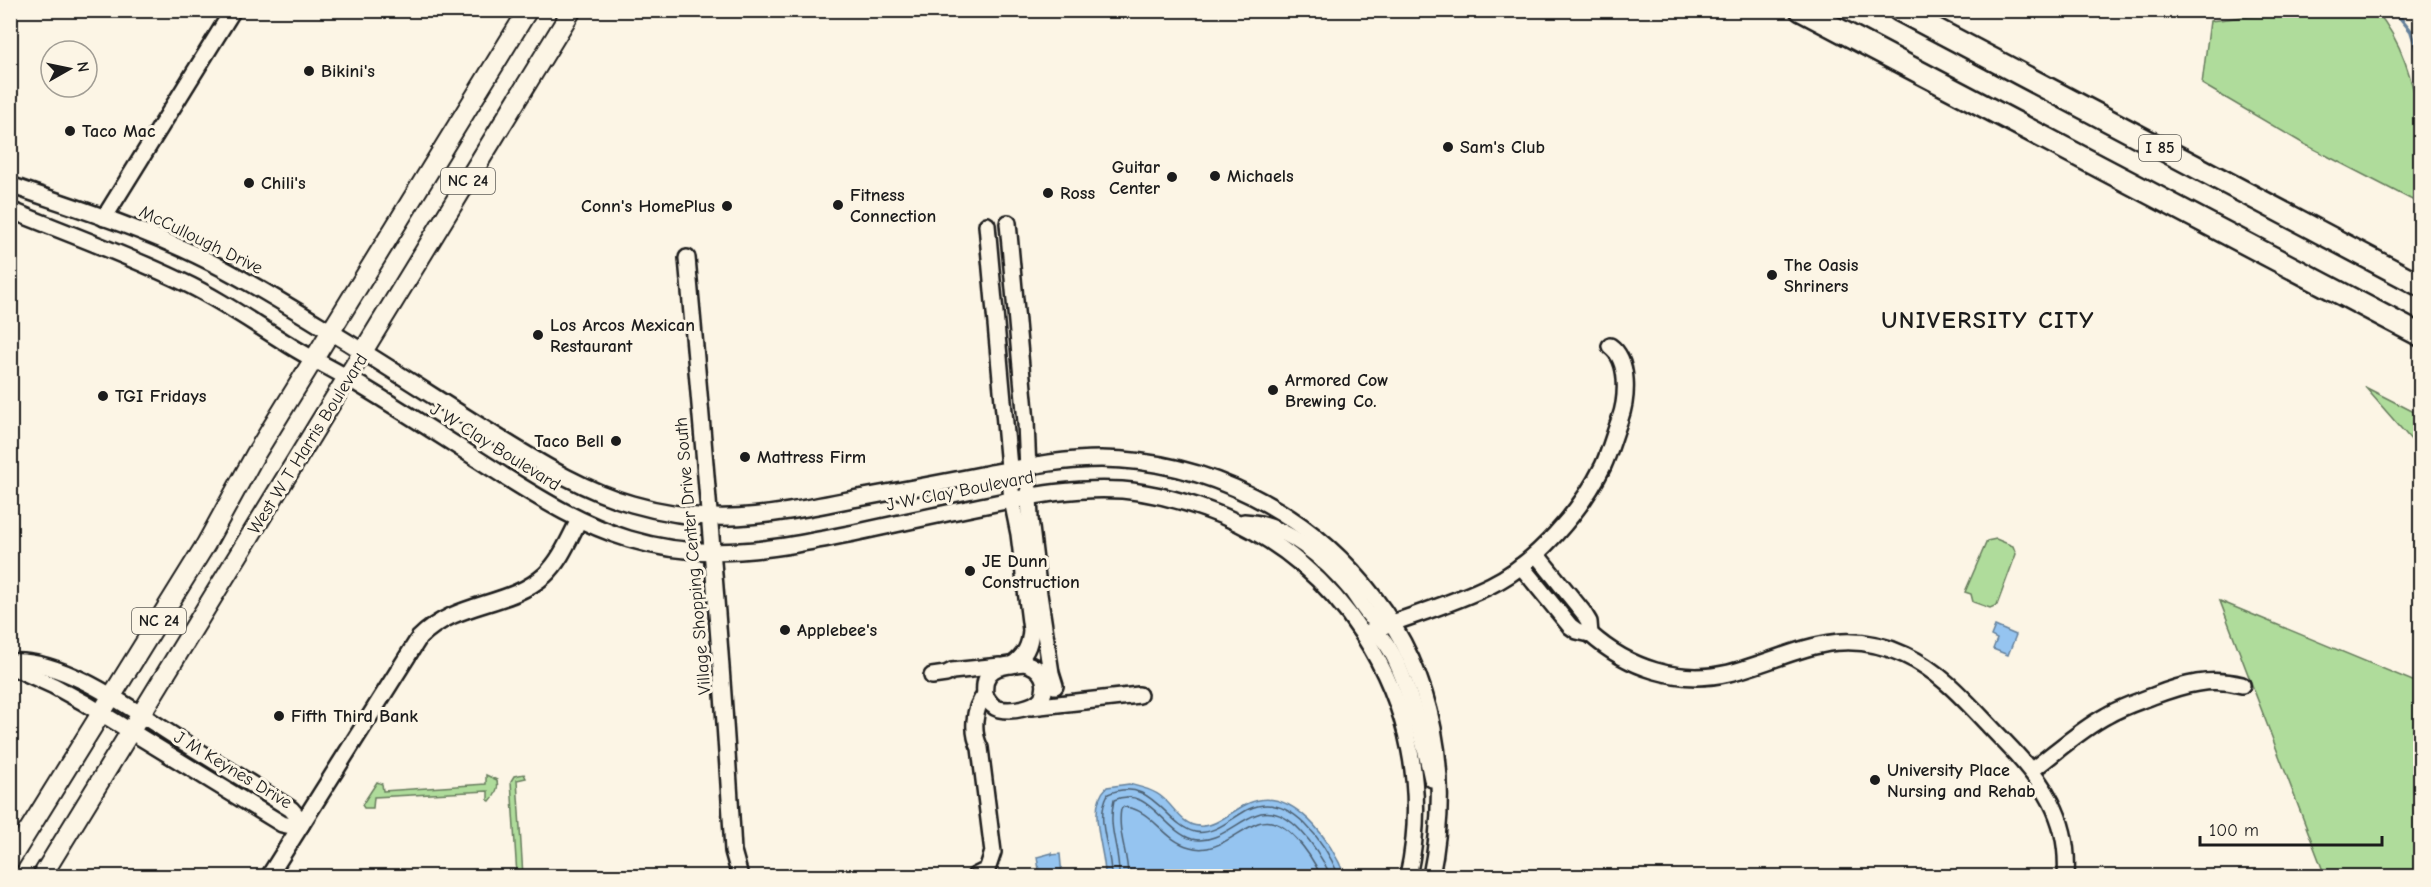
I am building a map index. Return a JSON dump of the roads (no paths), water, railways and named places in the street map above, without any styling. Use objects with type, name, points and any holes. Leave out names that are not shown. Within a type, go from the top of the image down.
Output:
[{"type":"highway","name":"I 85","points":[[1801,10],[2421,335]]},
{"type":"highway","name":"I 85","points":[[1899,10],[2421,285]]},
{"type":"main road","name":"West W T Harris Boulevard","points":[[10,860],[206,544],[250,462],[528,10]]},
{"type":"main road","name":"West W T Harris Boulevard","points":[[42,876],[349,378],[572,10]]},
{"type":"street","points":[[104,218],[233,10]]},
{"type":"street","name":"McCullough Drive","points":[[10,185],[132,227],[193,253],[364,352]]},
{"type":"street","points":[[10,210],[180,280],[219,300],[314,359]]},
{"type":"street","points":[[1008,223],[1029,466],[1028,497],[1039,594],[1055,686]]},
{"type":"street","points":[[980,748],[976,741],[975,723],[979,702],[989,673],[1024,654],[1030,640],[1031,630],[1019,534],[1012,500],[987,225]]},
{"type":"street","name":"Village Shopping Center Drive South","points":[[687,258],[711,518],[733,851],[740,876]]},
{"type":"street","points":[[1363,634],[1489,586],[1536,554],[1586,494],[1603,466],[1615,436],[1624,407],[1625,393],[1620,360],[1610,346]]},
{"type":"street","name":"J W Clay Boulevard","points":[[364,352],[562,476],[631,504],[659,511],[711,518],[771,515],[1029,466],[1077,460],[1125,460],[1175,468],[1228,484],[1270,506],[1337,555],[1360,580],[1392,622],[1416,669],[1430,709],[1439,764],[1441,800],[1439,831],[1431,876]]},
{"type":"street","name":"J W Clay Boulevard","points":[[314,359],[349,378],[546,503],[579,520],[639,542],[678,549],[769,550],[1065,490],[1127,490],[1188,503],[1238,522],[1285,551],[1319,580],[1341,603],[1379,661],[1398,704],[1413,766],[1416,825],[1408,876]]},
{"type":"street","points":[[269,876],[419,638],[450,615],[523,590],[539,580],[560,557],[579,520]]},
{"type":"street","points":[[1238,522],[1262,524],[1295,540],[1337,575],[1371,617],[1379,621],[1392,622]]},
{"type":"street","points":[[1536,554],[1587,617],[1590,634]]},
{"type":"street","points":[[1521,566],[1577,632],[1590,634],[1610,650],[1632,663],[1667,674],[1690,676],[1730,672],[1794,650],[1825,643],[1852,642],[1891,650],[1911,658],[1940,677],[2032,771],[2049,796],[2058,815],[2065,846],[2066,876]]},
{"type":"street","points":[[1363,634],[1378,635],[1388,646],[1412,703],[1435,789],[1441,800]]},
{"type":"street","name":"J M Keynes Drive","points":[[29,663],[65,673],[112,697],[291,809],[301,825],[282,824],[102,713],[10,664],[29,663]]},
{"type":"street","points":[[975,876],[987,870],[993,852],[980,748],[984,724],[993,714],[1006,710],[1138,690],[1064,693],[1031,665],[1006,665],[952,671],[939,675],[965,678],[984,692],[994,707],[1006,710]]},
{"type":"street","points":[[1031,706],[1037,704],[1045,691],[1042,674]]},
{"type":"street","points":[[2032,771],[2090,726],[2125,707],[2178,686],[2196,682],[2218,681],[2242,685]]},
{"type":"water","points":[[1995,626],[2016,635],[2008,655],[1993,649],[1997,639],[1991,636]]},
{"type":"water","points":[[1129,784],[1156,793],[1188,823],[1199,826],[1212,824],[1249,803],[1265,799],[1281,802],[1295,809],[1321,833],[1345,876],[1105,876],[1098,830],[1098,806],[1107,787]]},
{"type":"water","points":[[1052,853],[1052,855],[1060,854],[1062,876],[1040,876],[1037,857]]},
{"type":"waterway","points":[[2394,10],[2411,31],[2420,60]]},
{"type":"place","name":"Bikini's","points":[[309,71]]},
{"type":"place","name":"Taco Mac","points":[[70,131]]},
{"type":"place","name":"Sam's Club","points":[[1448,147]]},
{"type":"place","name":"Michaels","points":[[1215,176]]},
{"type":"place","name":"Guitar Center","points":[[1172,177]]},
{"type":"place","name":"Chili's","points":[[249,183]]},
{"type":"place","name":"Ross","points":[[1048,193]]},
{"type":"place","name":"Fitness Connection","points":[[838,205]]},
{"type":"place","name":"Conn's HomePlus","points":[[727,206]]},
{"type":"place","name":"The Oasis Shriners","points":[[1772,275]]},
{"type":"place","name":"Los Arcos Mexican Restaurant","points":[[538,335]]},
{"type":"place","name":"Armored Cow Brewing Co.","points":[[1273,390]]},
{"type":"place","name":"TGI Fridays","points":[[103,396]]},
{"type":"place","name":"Taco Bell","points":[[616,441]]},
{"type":"place","name":"Mattress Firm","points":[[745,457]]},
{"type":"place","name":"JE Dunn Construction","points":[[970,571]]},
{"type":"place","name":"Applebee's","points":[[785,630]]},
{"type":"place","name":"Fifth Third Bank","points":[[279,716]]},
{"type":"place","name":"University Place Nursing and Rehab","points":[[1875,780]]},
{"type":"district","name":"UNIVERSITY CITY","points":[[1988,320]]}]
